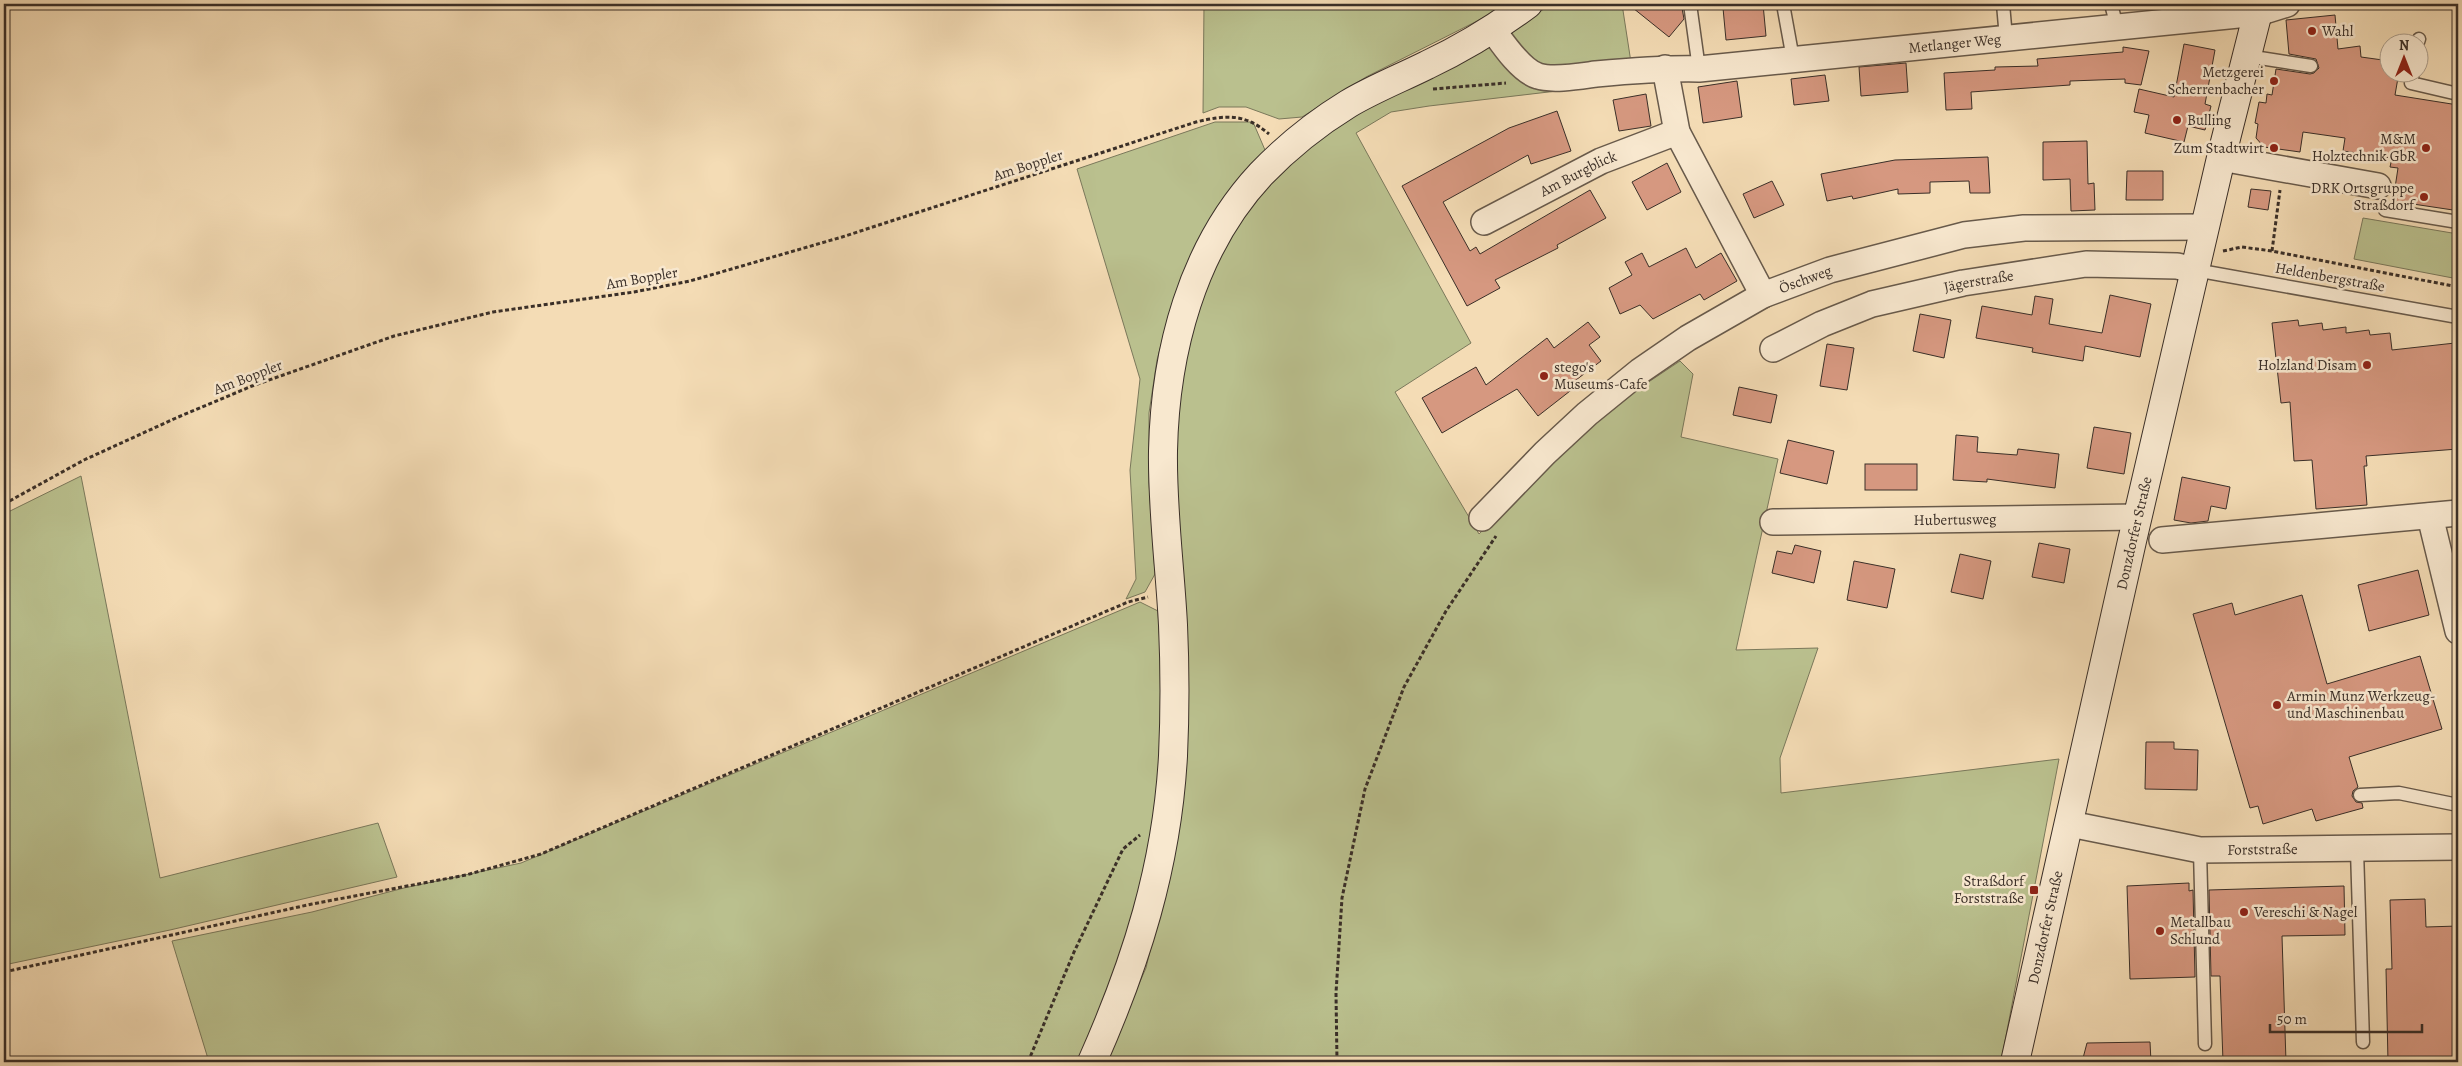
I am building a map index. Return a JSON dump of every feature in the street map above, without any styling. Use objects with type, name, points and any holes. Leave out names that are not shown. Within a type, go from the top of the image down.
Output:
[{"type":"main road","points":[[1092,1062],[1119,1001],[1145,926],[1159,864],[1173,758],[1176,692],[1163,451],[1166,398],[1180,327],[1194,283],[1212,243],[1237,204],[1259,176],[1288,147],[1348,104],[1493,30],[1528,4]]},
{"type":"main road","name":"Donzdorfer Straße","points":[[2015,1062],[2138,516],[2221,158],[2259,8]]},
{"type":"street","name":"Metlanger Weg","points":[[1538,76],[1568,77],[1665,68],[1699,69],[2006,38],[2114,15],[2259,8],[2287,4]]},
{"type":"street","points":[[1493,30],[1510,54],[1538,76]]},
{"type":"street","points":[[1665,68],[1677,132],[1763,295]]},
{"type":"street","name":"Am Burgblick","points":[[1484,222],[1601,161],[1677,132]]},
{"type":"street","points":[[2221,158],[2378,186]]},
{"type":"street","name":"Öschweg","points":[[1490,526],[1545,453],[1587,414],[1640,371],[1688,338],[1763,295],[1830,270],[1964,235],[2024,228],[2200,249]]},
{"type":"street","name":"Jägerstraße","points":[[1772,349],[1822,324],[1872,304],[1963,283],[2086,264],[2177,266],[2200,249]]},
{"type":"street","points":[[2162,540],[2458,513]]},
{"type":"street","name":"Hubertusweg","points":[[1772,522],[2138,516]]},
{"type":"street","points":[[2430,516],[2458,631]]},
{"type":"street","name":"Forststraße","points":[[2070,824],[2200,850],[2357,850],[2458,847]]},
{"type":"lane","points":[[1690,4],[1699,69]]},
{"type":"lane","points":[[1782,4],[1793,59]]},
{"type":"lane","points":[[2003,4],[2006,38]]},
{"type":"lane","points":[[2247,56],[2311,66]]},
{"type":"lane","points":[[2412,82],[2458,94]]},
{"type":"lane","points":[[2384,210],[2458,222]]},
{"type":"lane","name":"Heldenbergstraße","points":[[2200,249],[2458,317]]},
{"type":"lane","points":[[2360,795],[2399,793],[2458,805]]},
{"type":"lane","points":[[2200,850],[2205,1044]]},
{"type":"lane","points":[[2357,850],[2363,1042]]},
{"type":"path","points":[[1431,90],[1502,83],[1538,76]]},
{"type":"path","name":"Am Boppler","points":[[4,504],[84,460],[252,386],[394,336],[493,312],[634,292],[690,281],[842,237],[1196,122],[1221,116],[1239,117],[1254,122],[1288,147]]},
{"type":"path","points":[[2272,251],[2283,169]]},
{"type":"path","points":[[2200,249],[2219,252],[2242,248],[2272,251],[2458,287]]},
{"type":"path","points":[[1337,1062],[1336,993],[1342,898],[1365,789],[1404,687],[1490,526]]},
{"type":"path","points":[[4,972],[312,904],[466,874],[542,854],[1128,602],[1171,592]]},
{"type":"path","points":[[1028,1062],[1074,952],[1123,849],[1144,831]]},
{"type":"green space","points":[[1204,4],[1505,4],[1495,12],[1366,77],[1302,117],[1279,119],[1246,107],[1219,107],[1203,113]]},
{"type":"green space","points":[[1551,4],[1622,4],[1634,82],[1391,112],[1356,133],[1471,343],[1395,392],[1479,534],[1576,440],[1632,393],[1680,361],[1693,374],[1681,437],[1778,459],[1736,650],[1818,648],[1780,758],[1781,793],[2059,759],[2001,1062],[1104,1062],[1146,968],[1171,860],[1171,514],[1179,367],[1213,262],[1259,191],[1295,158],[1347,118],[1504,37]]},
{"type":"green space","points":[[1215,122],[1253,122],[1265,150],[1232,189],[1198,242],[1172,304],[1157,360],[1149,413],[1149,483],[1155,574],[1145,592],[1126,599],[1136,579],[1130,470],[1140,379],[1077,169]]},
{"type":"green space","points":[[2363,218],[2458,234],[2458,279],[2354,259]]},
{"type":"green space","points":[[81,476],[160,878],[378,823],[397,877],[170,930],[4,965],[4,514]]},
{"type":"green space","points":[[1140,602],[1158,611],[1162,672],[1162,733],[1154,815],[1137,902],[1125,945],[1095,1026],[1077,1062],[209,1062],[172,941],[312,912],[404,888],[521,863]]},
{"type":"building","points":[[1628,4],[1677,4],[1682,8],[1684,19],[1669,37]]},
{"type":"building","points":[[1763,4],[1766,36],[1726,40],[1723,8]]},
{"type":"building","points":[[2335,15],[2338,49],[2360,46],[2361,57],[2380,60],[2380,82],[2397,82],[2395,95],[2458,105],[2458,173],[2453,210],[2393,201],[2398,168],[2390,167],[2392,158],[2343,151],[2345,138],[2303,132],[2300,152],[2264,147],[2256,138],[2258,124],[2255,123],[2259,102],[2266,103],[2267,94],[2272,95],[2276,69],[2310,74],[2319,68],[2316,59],[2289,54],[2286,20]]},
{"type":"building","points":[[2184,44],[2215,50],[2205,104],[2211,106],[2205,130],[2188,126],[2184,142],[2145,133],[2149,115],[2134,112],[2139,89],[2174,97]]},
{"type":"building","points":[[2123,47],[2149,51],[2141,85],[2125,83],[2125,79],[2070,81],[2070,85],[1971,92],[1972,109],[1946,110],[1944,73],[1995,70],[1995,67],[2038,66],[2037,59],[2123,52]]},
{"type":"building","points":[[1906,63],[1908,92],[1861,96],[1859,67]]},
{"type":"building","points":[[1825,75],[1829,101],[1794,105],[1791,79]]},
{"type":"building","points":[[1737,81],[1742,117],[1703,123],[1698,87]]},
{"type":"building","points":[[1646,94],[1651,126],[1619,131],[1613,100]]},
{"type":"building","points":[[1557,111],[1571,151],[1531,164],[1528,155],[1443,202],[1470,251],[1476,247],[1480,254],[1590,190],[1606,218],[1557,245],[1558,248],[1495,280],[1500,288],[1467,306],[1402,186],[1509,128]]},
{"type":"building","points":[[2087,141],[2088,184],[2094,183],[2095,210],[2071,211],[2070,179],[2043,180],[2043,142]]},
{"type":"building","points":[[1988,157],[1990,193],[1970,193],[1969,181],[1930,182],[1930,193],[1898,194],[1898,189],[1853,199],[1852,196],[1827,201],[1821,174],[1895,160]]},
{"type":"building","points":[[1667,163],[1681,192],[1647,210],[1632,182]]},
{"type":"building","points":[[2127,171],[2163,171],[2163,200],[2126,200]]},
{"type":"building","points":[[1772,181],[1784,205],[1754,218],[1743,194]]},
{"type":"building","name":"Zum Stadtwirt","points":[[2251,189],[2271,191],[2268,210],[2248,207]]},
{"type":"building","points":[[1686,248],[1696,268],[1721,253],[1737,281],[1704,300],[1700,294],[1653,319],[1640,305],[1620,314],[1609,288],[1632,275],[1625,262],[1642,253],[1649,267]]},
{"type":"building","points":[[2110,295],[2151,304],[2140,357],[2085,346],[2083,361],[2032,352],[2033,348],[1976,338],[1982,306],[2032,315],[2035,296],[2053,299],[2049,324],[2102,333]]},
{"type":"building","points":[[1920,314],[1951,320],[1944,358],[1913,351]]},
{"type":"building","points":[[2298,320],[2299,326],[2322,323],[2323,330],[2346,327],[2346,333],[2369,330],[2370,335],[2390,333],[2392,350],[2455,343],[2458,380],[2458,449],[2366,456],[2367,466],[2364,466],[2367,505],[2316,509],[2312,460],[2294,461],[2290,402],[2281,403],[2272,323]]},
{"type":"building","points":[[1588,322],[1600,337],[1589,345],[1601,361],[1576,380],[1579,384],[1538,416],[1517,389],[1442,433],[1422,398],[1476,367],[1486,385],[1547,338],[1554,348]]},
{"type":"building","points":[[1827,344],[1854,348],[1847,390],[1820,386]]},
{"type":"building","points":[[1739,387],[1777,395],[1771,423],[1733,415]]},
{"type":"building","points":[[2094,427],[2131,433],[2124,474],[2087,468]]},
{"type":"building","points":[[1956,435],[1978,437],[1977,452],[2017,455],[2018,449],[2059,454],[2055,488],[1987,479],[1987,482],[1953,480]]},
{"type":"building","points":[[1788,440],[1834,451],[1827,484],[1780,473]]},
{"type":"building","points":[[1865,464],[1917,464],[1917,490],[1865,490]]},
{"type":"building","points":[[2182,477],[2230,487],[2226,509],[2211,506],[2208,521],[2191,523],[2174,520]]},
{"type":"building","points":[[2039,543],[2070,549],[2064,583],[2032,577]]},
{"type":"building","points":[[1795,545],[1821,551],[1814,583],[1772,573],[1777,551],[1792,554]]},
{"type":"building","points":[[1960,554],[1991,561],[1983,599],[1951,592]]},
{"type":"building","points":[[1854,561],[1895,569],[1887,608],[1847,600]]},
{"type":"building","points":[[2418,570],[2429,615],[2369,631],[2358,585]]},
{"type":"building","name":"Armin Munz Werkzeug- und Maschinenbau","points":[[2302,595],[2327,684],[2420,656],[2442,729],[2349,757],[2358,787],[2353,791],[2352,796],[2356,802],[2362,803],[2363,808],[2316,821],[2312,809],[2263,824],[2258,806],[2250,808],[2193,614],[2232,603],[2235,615]]},
{"type":"building","points":[[2146,742],[2174,742],[2174,749],[2198,750],[2197,790],[2145,789]]},
{"type":"building","name":"Metallbau Schlund","points":[[2189,883],[2189,891],[2193,890],[2195,977],[2130,979],[2127,886]]},
{"type":"building","points":[[2344,886],[2345,935],[2282,936],[2286,1062],[2223,1062],[2220,976],[2211,976],[2209,890]]},
{"type":"building","points":[[2425,899],[2426,927],[2458,926],[2458,989],[2455,989],[2458,1062],[2388,1062],[2386,969],[2392,969],[2390,900]]},
{"type":"building","points":[[2150,1042],[2151,1062],[2082,1062],[2087,1043]]},
{"type":"place","name":"Wahl","points":[[2312,31]]},
{"type":"place","name":"Metzgerei Scherrenbacher","points":[[2274,81]]},
{"type":"place","name":"Bulling","points":[[2177,120]]},
{"type":"place","name":"Zum Stadtwirt","points":[[2274,148]]},
{"type":"place","name":"M&M Holztechnik GbR","points":[[2426,148]]},
{"type":"place","name":"DRK Ortsgruppe Straßdorf","points":[[2424,197]]},
{"type":"place","name":"Holzland Disam","points":[[2367,365]]},
{"type":"place","name":"stego's Museums-Cafe","points":[[1544,376]]},
{"type":"place","name":"Armin Munz Werkzeug- und Maschinenbau","points":[[2277,705]]},
{"type":"place","name":"Straßdorf Forststraße","points":[[2034,890]]},
{"type":"place","name":"Vereschi & Nagel","points":[[2244,912]]},
{"type":"place","name":"Metallbau Schlund","points":[[2160,931]]}]
